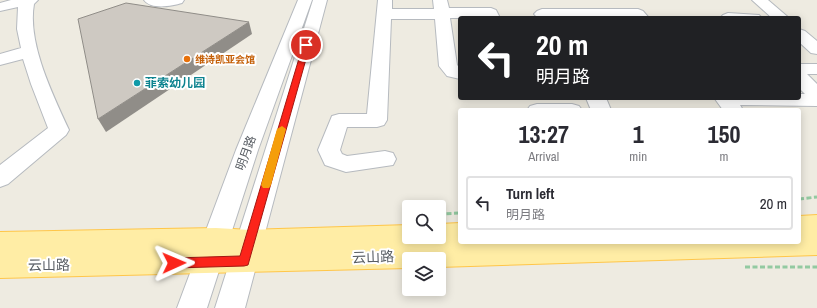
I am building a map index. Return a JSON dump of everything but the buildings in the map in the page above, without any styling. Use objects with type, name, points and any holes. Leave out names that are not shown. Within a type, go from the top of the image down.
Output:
[{"type":"main road","points":[[801,226],[817,225]]},
{"type":"main road","points":[[446,235],[458,234]]},
{"type":"main road","name":"云山路","points":[[247,251],[402,237]]},
{"type":"main road","name":"云山路","points":[[0,243],[212,251],[817,244]]},
{"type":"main road","name":"云山路","points":[[0,266],[212,251]]},
{"type":"street","points":[[0,7],[28,0]]},
{"type":"street","points":[[0,178],[59,130],[34,67],[26,37],[24,7],[28,0]]},
{"type":"street","points":[[151,0],[157,2],[177,0]]},
{"type":"street","name":"明月路","points":[[192,308],[247,150],[305,0]]},
{"type":"street","points":[[230,308],[257,221],[275,151],[320,0]]},
{"type":"street","points":[[759,0],[779,16]]},
{"type":"street","points":[[385,159],[346,164],[333,159],[329,150],[339,121],[377,120],[385,7],[491,13],[492,16]]},
{"type":"street","points":[[441,9],[448,66],[453,72],[458,73]]},
{"type":"street","points":[[541,11],[638,14],[640,16]]},
{"type":"street","points":[[801,36],[817,49]]},
{"type":"street","points":[[0,60],[30,51]]},
{"type":"street","points":[[801,69],[817,69]]},
{"type":"street","points":[[801,79],[817,95]]},
{"type":"street","points":[[801,100],[817,100]]},
{"type":"path","points":[[801,199],[817,197]]},
{"type":"path","points":[[446,214],[458,213]]},
{"type":"slow traffic","points":[[266,185],[282,129]]},
{"type":"place","name":"维诗凯亚会馆","points":[[187,59]]},
{"type":"place","name":"菲索幼儿园","points":[[137,83]]},
{"type":"route","points":[[174,263],[244,261],[257,221],[275,151],[306,45]]}]
